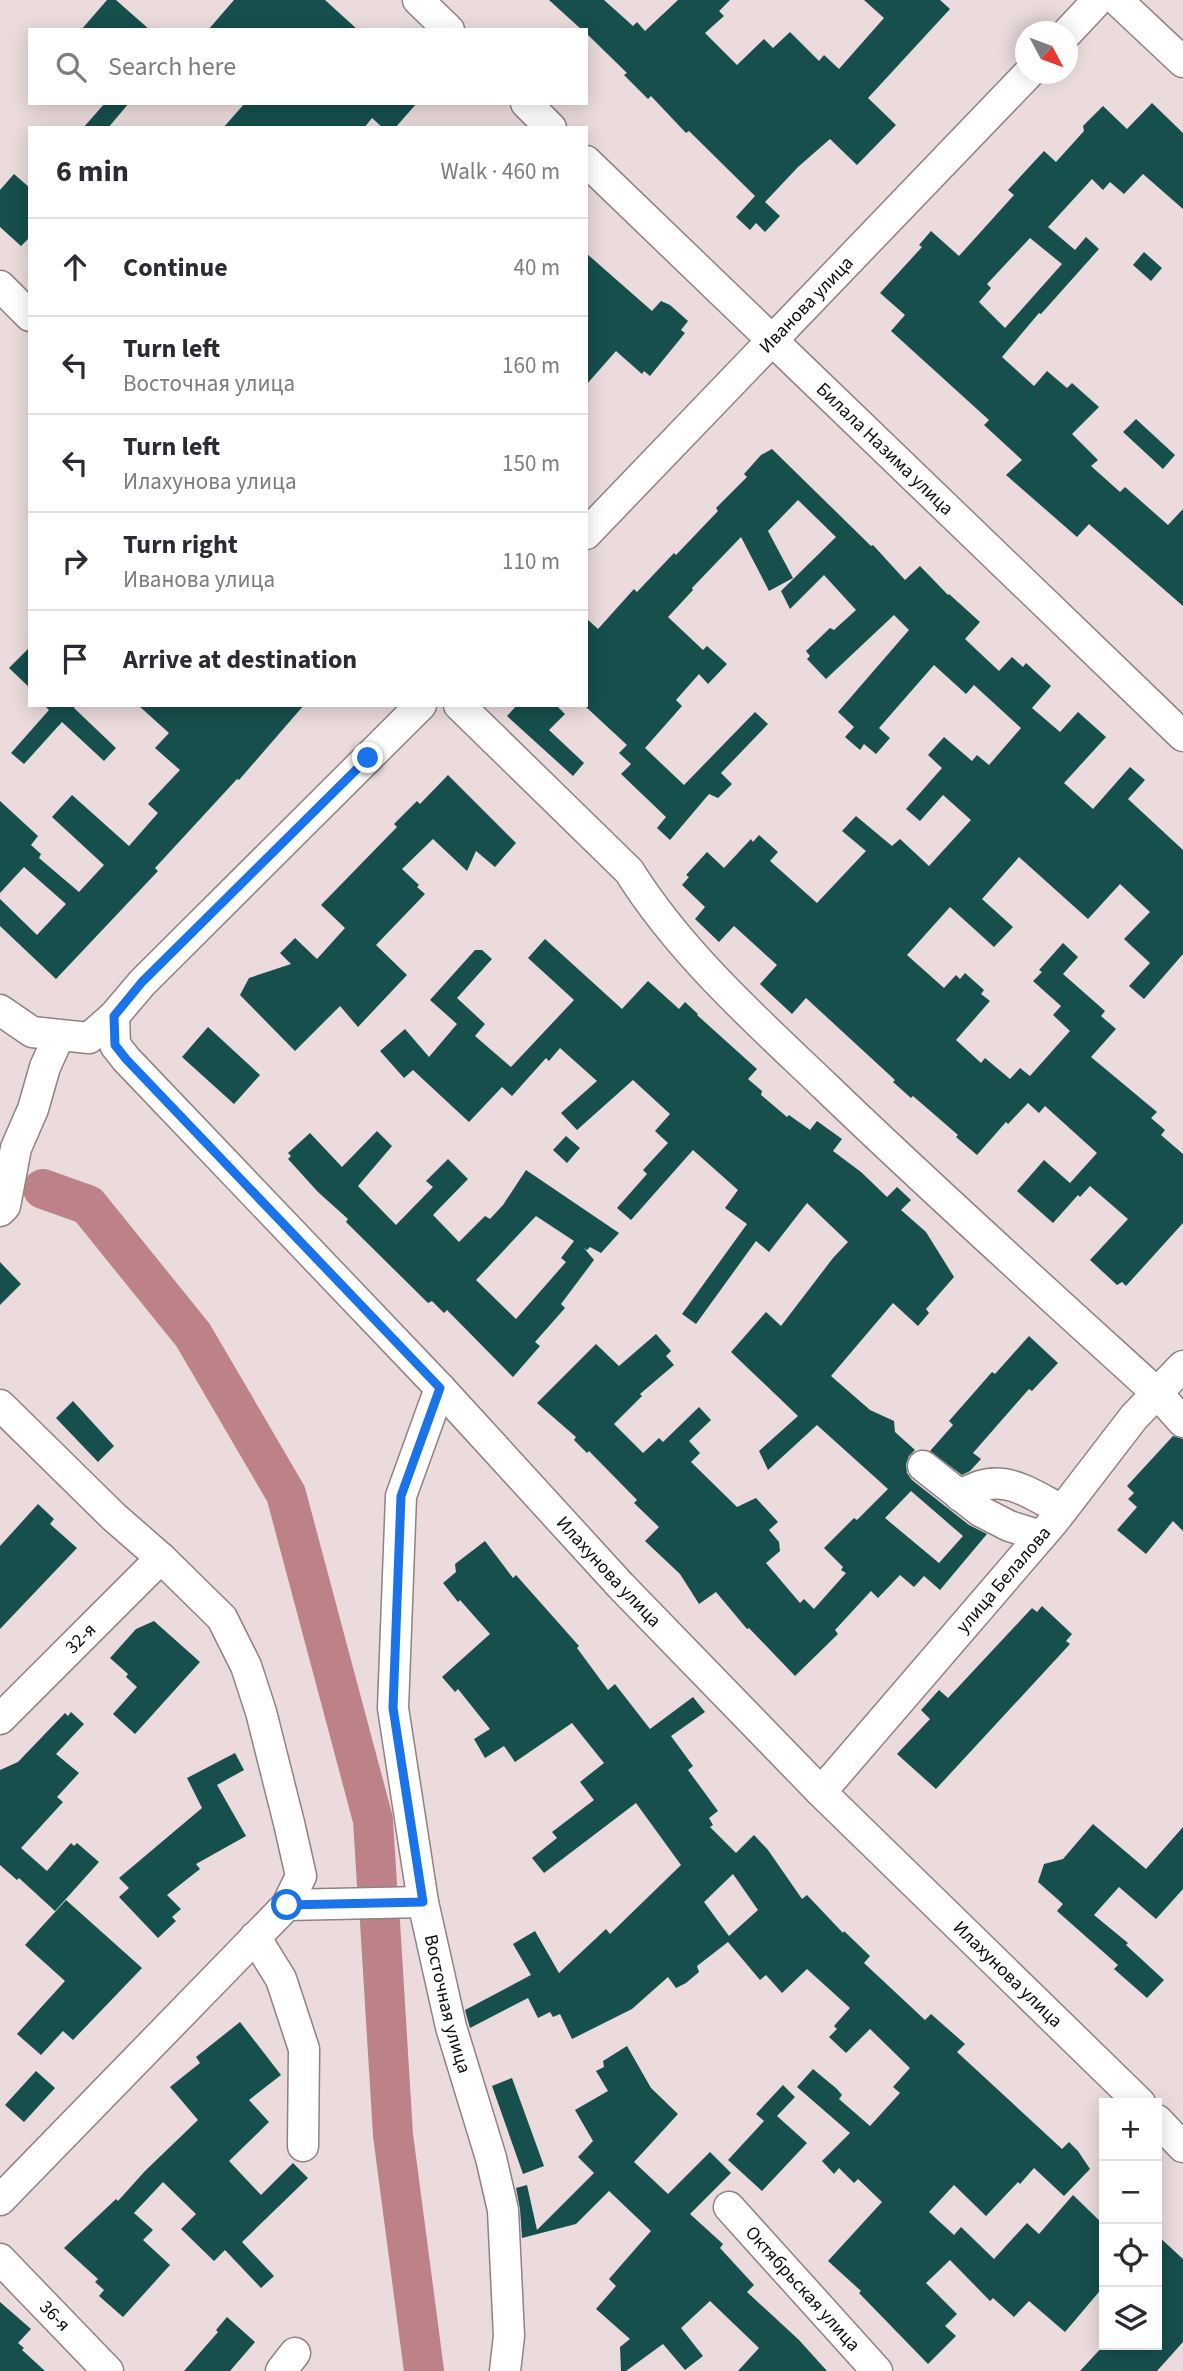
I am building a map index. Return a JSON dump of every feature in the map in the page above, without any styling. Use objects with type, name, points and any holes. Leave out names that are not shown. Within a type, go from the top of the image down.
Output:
[{"type":"street","points":[[418,0],[447,28]]},
{"type":"street","points":[[1078,21],[1098,0]]},
{"type":"street","points":[[1117,0],[1183,62]]},
{"type":"street","name":"Иванова улица","points":[[588,532],[1018,84]]},
{"type":"street","points":[[528,105],[549,126]]},
{"type":"street","name":"Билала Назима улица","points":[[588,163],[1183,736]]},
{"type":"street","points":[[0,286],[28,314]]},
{"type":"street","points":[[0,1010],[32,1032],[89,1038],[114,1016],[142,982],[419,707]]},
{"type":"street","points":[[460,707],[629,871],[648,902],[711,974],[810,1072],[962,1216],[1158,1394],[1183,1422]]},
{"type":"street","name":"Илахунова улица","points":[[114,1016],[115,1045],[126,1059],[440,1388],[621,1586],[821,1792],[1135,2098]]},
{"type":"street","points":[[3,1209],[16,1148],[59,1036]]},
{"type":"street","name":"улица Белалова","points":[[821,1792],[1041,1536],[1134,1417],[1183,1366]]},
{"type":"street","name":"Восточная улица","points":[[440,1388],[401,1496],[393,1708],[423,1902],[451,2027],[491,2158],[503,2210],[509,2336],[505,2371]]},
{"type":"street","points":[[0,1405],[222,1618],[246,1666],[261,1712],[301,1876],[287,1905],[0,2200]]},
{"type":"street","points":[[923,1466],[980,1511],[1009,1526],[1041,1536]]},
{"type":"street","points":[[960,1496],[973,1487],[1000,1482],[1062,1510]]},
{"type":"street","name":"32-я","points":[[0,1719],[161,1558]]},
{"type":"street","points":[[287,1905],[423,1902]]},
{"type":"street","points":[[255,1937],[281,1979],[304,2049],[303,2146]]},
{"type":"street","points":[[1162,2125],[1183,2147]]},
{"type":"street","name":"Октябрьская улица","points":[[729,2207],[877,2371]]},
{"type":"street","name":"36-я","points":[[0,2259],[108,2371]]},
{"type":"building","points":[[107,0],[116,0],[148,28],[83,28]]},
{"type":"building","points":[[234,0],[325,0],[356,28],[210,28]]},
{"type":"building","points":[[549,0],[604,0],[633,26],[637,22],[645,31],[678,0],[730,0],[719,11],[724,16],[705,33],[737,65],[764,39],[773,48],[790,32],[819,61],[824,55],[839,69],[884,18],[864,0],[940,0],[950,9],[868,98],[896,125],[857,165],[830,139],[798,167],[765,202],[780,216],[765,232],[756,223],[750,230],[736,217],[755,196],[689,131],[686,133],[651,96],[648,99],[624,75],[627,73],[588,35],[588,28],[580,28]]},
{"type":"building","points":[[1152,103],[1183,133],[1183,209],[1143,174],[1124,194],[1110,182],[1103,190],[1092,179],[1048,227],[1075,250],[1086,237],[1099,249],[1002,357],[1034,386],[1047,371],[1067,388],[1072,383],[1099,407],[1072,434],[1098,460],[1091,466],[1120,492],[1125,487],[1168,525],[1183,509],[1183,606],[1089,524],[1077,537],[1006,475],[1022,460],[984,425],[989,420],[891,331],[905,315],[880,293],[922,247],[919,245],[931,231],[959,256],[1014,195],[1008,190],[1044,151],[1056,162],[1084,131],[1083,126],[1103,106],[1127,129]],"holes":[[[1030,238],[1062,264],[1005,328],[979,302],[991,288],[987,284]]]},
{"type":"building","points":[[103,105],[127,105],[110,126],[85,126]]},
{"type":"building","points":[[243,105],[415,105],[397,126],[381,126],[372,118],[366,126],[225,126]]},
{"type":"building","points":[[14,174],[28,186],[28,239],[21,246],[0,227],[0,190]]},
{"type":"building","points":[[1144,252],[1162,268],[1151,281],[1133,265]]},
{"type":"building","points":[[588,255],[652,311],[661,301],[670,305],[688,321],[681,330],[685,333],[650,376],[644,371],[642,374],[616,351],[588,383]]},
{"type":"building","points":[[1136,419],[1175,455],[1163,469],[1123,432]]},
{"type":"building","points":[[772,449],[871,546],[873,545],[905,580],[920,566],[980,622],[965,639],[999,671],[1012,657],[1023,667],[1026,663],[1051,686],[1032,708],[1060,732],[1078,712],[1106,737],[1064,783],[1093,809],[1130,767],[1145,780],[1128,799],[1183,850],[1183,954],[1144,999],[1129,986],[1150,963],[1124,939],[1150,912],[1120,884],[1088,919],[1019,857],[982,899],[1013,927],[994,947],[950,907],[907,955],[944,988],[956,975],[960,979],[965,973],[984,990],[981,994],[990,1001],[956,1040],[981,1063],[985,1058],[1010,1079],[1020,1068],[1030,1076],[1070,1031],[1053,1015],[1061,1006],[1033,981],[1042,972],[1039,970],[1063,943],[1078,957],[1063,974],[1105,1011],[1101,1016],[1116,1029],[1091,1057],[1157,1112],[1151,1118],[1165,1130],[1161,1135],[1183,1154],[1183,1223],[1126,1286],[1122,1282],[1117,1285],[1090,1260],[1128,1219],[1090,1186],[1080,1197],[1078,1195],[1053,1223],[1017,1191],[1044,1160],[1070,1183],[1097,1153],[1045,1106],[1039,1113],[1028,1103],[1008,1124],[1006,1122],[977,1155],[956,1137],[958,1135],[893,1082],[895,1080],[806,998],[792,1014],[760,984],[777,965],[734,926],[719,942],[695,919],[705,907],[682,885],[689,877],[686,875],[707,852],[724,868],[751,839],[753,842],[759,835],[778,852],[770,861],[817,903],[866,851],[842,831],[856,816],[892,846],[900,839],[929,866],[971,820],[943,795],[920,821],[906,809],[942,768],[928,755],[944,737],[972,761],[977,755],[989,765],[1021,728],[974,685],[966,694],[934,665],[879,728],[890,738],[876,754],[864,744],[860,750],[845,737],[854,727],[838,712],[909,630],[894,615],[826,679],[807,659],[810,656],[806,651],[830,628],[834,630],[856,610],[824,575],[790,609],[781,591],[836,537],[798,500],[768,531],[793,578],[769,591],[741,537],[668,617],[703,650],[707,646],[727,664],[708,684],[699,674],[676,700],[682,706],[645,748],[684,785],[755,712],[768,724],[721,773],[732,784],[718,798],[709,794],[670,840],[657,828],[666,817],[621,774],[631,764],[619,753],[627,745],[586,707],[588,620],[598,629],[634,589],[637,592],[674,553],[676,555],[747,477],[744,474],[761,455]]},
{"type":"building","points":[[28,649],[28,686],[9,668]]},
{"type":"building","points":[[46,707],[75,707],[116,748],[104,761],[62,722],[24,764],[11,753],[49,710]]},
{"type":"building","points":[[140,707],[302,707],[239,780],[237,779],[155,868],[158,871],[56,979],[0,926],[0,899],[37,935],[66,904],[24,867],[0,893],[0,801],[38,836],[31,845],[41,854],[39,858],[79,892],[104,865],[52,817],[72,795],[129,846],[158,813],[148,804],[180,770],[155,748],[169,733]]},
{"type":"building","points":[[515,707],[558,707],[565,714],[549,730],[584,763],[573,776],[507,716]]},
{"type":"building","points":[[448,775],[516,843],[495,867],[476,851],[467,871],[433,839],[402,869],[425,894],[376,945],[407,975],[358,1027],[340,1006],[295,1051],[240,995],[249,978],[291,964],[280,953],[295,938],[317,959],[345,928],[321,905],[397,827],[394,824],[417,801],[420,804]]},
{"type":"building","points":[[545,939],[622,1009],[648,981],[679,1009],[685,1002],[757,1069],[748,1079],[762,1091],[761,1095],[787,1117],[789,1115],[810,1130],[817,1121],[842,1139],[833,1151],[861,1172],[887,1197],[897,1187],[911,1200],[901,1210],[926,1232],[954,1277],[926,1309],[929,1313],[918,1326],[893,1303],[831,1376],[870,1410],[894,1421],[895,1432],[915,1450],[906,1464],[907,1473],[912,1480],[969,1525],[987,1534],[940,1590],[924,1576],[914,1587],[900,1575],[878,1598],[871,1591],[835,1630],[838,1634],[795,1676],[749,1628],[747,1629],[716,1592],[699,1604],[680,1574],[645,1541],[659,1527],[634,1503],[637,1500],[589,1451],[587,1453],[574,1440],[576,1437],[537,1403],[596,1344],[619,1366],[656,1334],[671,1351],[666,1356],[674,1365],[640,1394],[642,1396],[614,1424],[643,1453],[659,1438],[663,1442],[699,1407],[711,1420],[689,1441],[700,1453],[691,1462],[737,1507],[756,1498],[778,1522],[769,1530],[779,1542],[780,1551],[766,1563],[800,1603],[804,1599],[814,1609],[846,1573],[824,1548],[888,1489],[817,1425],[768,1470],[759,1451],[798,1416],[731,1352],[766,1312],[781,1326],[848,1242],[807,1203],[769,1252],[756,1241],[696,1324],[682,1314],[747,1224],[725,1208],[738,1190],[693,1150],[631,1220],[617,1208],[647,1174],[643,1170],[668,1143],[655,1131],[670,1114],[633,1080],[577,1130],[561,1113],[597,1081],[560,1048],[549,1061],[546,1058],[512,1096],[502,1087],[469,1122],[413,1070],[404,1078],[380,1051],[405,1029],[429,1057],[457,1024],[430,1000],[475,950],[482,950],[492,959],[457,998],[485,1024],[475,1036],[511,1067],[574,1000],[528,958]],"holes":[[[911,1491],[963,1536],[939,1563],[885,1518]]]},
{"type":"building","points":[[208,1027],[260,1075],[234,1104],[182,1057]]},
{"type":"building","points":[[377,1131],[392,1146],[358,1186],[396,1225],[433,1187],[426,1181],[448,1159],[468,1179],[433,1215],[459,1242],[485,1216],[490,1219],[503,1205],[526,1170],[619,1233],[601,1253],[590,1247],[587,1250],[584,1248],[594,1260],[561,1304],[565,1308],[535,1342],[540,1346],[513,1377],[447,1310],[444,1313],[432,1301],[428,1303],[346,1222],[348,1219],[318,1192],[288,1159],[291,1156],[288,1153],[310,1133],[342,1167]],"holes":[[[536,1216],[574,1241],[561,1258],[566,1262],[516,1319],[476,1280]]]},
{"type":"building","points":[[566,1136],[580,1148],[567,1163],[553,1150]]},
{"type":"building","points":[[0,1262],[21,1284],[0,1305]]},
{"type":"building","points":[[1029,1336],[1058,1363],[1032,1391],[1029,1389],[973,1453],[981,1459],[962,1475],[930,1451],[953,1425],[949,1421],[992,1372],[995,1374]]},
{"type":"building","points":[[73,1401],[114,1446],[98,1462],[56,1418]]},
{"type":"building","points":[[1173,1436],[1183,1439],[1183,1531],[1173,1521],[1146,1554],[1117,1530],[1137,1507],[1128,1499],[1134,1493],[1127,1486]]},
{"type":"building","points":[[38,1504],[54,1519],[50,1524],[77,1548],[0,1629],[0,1546]]},
{"type":"building","points":[[485,1541],[513,1578],[516,1575],[579,1646],[577,1648],[608,1690],[615,1684],[650,1729],[693,1697],[705,1712],[671,1736],[693,1766],[688,1770],[718,1811],[709,1818],[713,1825],[710,1827],[736,1853],[754,1835],[768,1850],[802,1899],[807,1895],[843,1933],[844,1931],[870,1956],[864,1963],[925,2020],[931,2014],[965,2044],[957,2052],[1062,2149],[1069,2142],[1078,2151],[1090,2169],[1064,2196],[1034,2168],[986,2216],[954,2185],[929,2212],[954,2235],[961,2227],[994,2259],[1027,2223],[1039,2234],[1073,2195],[1099,2220],[1099,2292],[1065,2332],[1029,2301],[1014,2317],[993,2298],[990,2301],[950,2260],[926,2283],[957,2314],[945,2326],[956,2336],[928,2364],[859,2293],[861,2291],[828,2261],[882,2202],[858,2179],[854,2183],[839,2168],[834,2174],[822,2161],[850,2133],[797,2087],[813,2069],[837,2089],[842,2095],[839,2099],[870,2126],[900,2093],[893,2087],[910,2068],[870,2029],[846,2053],[829,2037],[837,2029],[834,2026],[850,2008],[807,1969],[782,1993],[766,1975],[760,1980],[728,1942],[697,1966],[699,1972],[686,1983],[676,1988],[668,1977],[632,2009],[572,2039],[560,2014],[553,2017],[550,2012],[538,2018],[528,1998],[470,2028],[465,2010],[531,1975],[513,1944],[535,1931],[559,1973],[606,1929],[610,1934],[681,1865],[636,1803],[544,1873],[532,1858],[557,1838],[552,1832],[594,1800],[580,1782],[604,1763],[572,1723],[515,1762],[504,1746],[485,1758],[474,1739],[490,1729],[458,1689],[455,1692],[442,1677],[490,1634],[443,1583],[456,1572],[455,1564]],"holes":[[[733,1874],[758,1910],[729,1936],[704,1902]]]},
{"type":"building","points":[[1042,1606],[1072,1634],[1066,1641],[1070,1644],[936,1789],[897,1754],[930,1719],[921,1710],[939,1690],[948,1698],[1032,1608],[1037,1612]]},
{"type":"building","points":[[154,1621],[200,1662],[135,1734],[113,1714],[137,1687],[126,1677],[128,1674],[110,1658],[136,1629]]},
{"type":"building","points":[[71,1712],[84,1724],[56,1754],[79,1773],[57,1797],[63,1802],[21,1848],[47,1871],[71,1843],[74,1846],[77,1843],[99,1862],[55,1911],[19,1878],[17,1880],[0,1865],[0,1770],[18,1762],[65,1713],[68,1716]]},
{"type":"building","points":[[235,1753],[244,1770],[217,1785],[246,1836],[196,1864],[200,1869],[167,1895],[181,1909],[172,1917],[176,1921],[158,1938],[119,1897],[129,1888],[119,1878],[202,1808],[187,1778]]},
{"type":"building","points":[[1093,1824],[1146,1869],[1183,1827],[1183,1889],[1156,1919],[1119,1887],[1094,1915],[1128,1943],[1126,1945],[1164,1980],[1147,1998],[1114,1969],[1118,1965],[1057,1911],[1063,1904],[1038,1882],[1044,1864],[1063,1859]]},
{"type":"building","points":[[66,1900],[142,1968],[73,2040],[63,2031],[41,2055],[17,2034],[65,1981],[25,1945]]},
{"type":"building","points":[[240,2022],[281,2075],[249,2100],[269,2122],[229,2161],[261,2195],[293,2163],[308,2178],[242,2242],[274,2276],[261,2288],[225,2250],[214,2261],[181,2229],[196,2214],[163,2182],[134,2213],[153,2230],[143,2240],[170,2265],[123,2317],[99,2296],[104,2290],[95,2282],[98,2279],[64,2248],[116,2199],[118,2201],[198,2120],[170,2087],[200,2063],[196,2057]]},
{"type":"building","points":[[627,2046],[651,2088],[678,2114],[634,2162],[668,2194],[710,2152],[731,2173],[690,2214],[723,2244],[720,2248],[754,2285],[747,2292],[799,2340],[827,2371],[738,2371],[759,2348],[710,2301],[681,2328],[703,2356],[685,2370],[663,2344],[626,2371],[621,2371],[620,2347],[630,2339],[596,2309],[616,2286],[609,2279],[651,2231],[609,2191],[576,2224],[522,2238],[516,2188],[527,2185],[537,2230],[594,2173],[578,2157],[593,2141],[575,2110],[608,2091],[596,2071],[604,2067],[603,2061]]},
{"type":"building","points":[[36,2071],[55,2088],[24,2122],[5,2105]]},
{"type":"building","points":[[512,2078],[544,2166],[523,2174],[492,2086]]},
{"type":"building","points":[[783,2085],[795,2097],[777,2116],[807,2143],[762,2191],[728,2160],[764,2121],[756,2114]]},
{"type":"building","points":[[1162,2240],[1183,2259],[1183,2342],[1157,2371],[1080,2371],[1099,2350],[1162,2350]]},
{"type":"building","points":[[0,2302],[31,2329],[18,2343],[45,2371],[0,2371]]},
{"type":"building","points":[[227,2317],[255,2342],[230,2371],[184,2371],[218,2332],[216,2330]]},
{"type":"waterway","points":[[43,1189],[88,1205],[193,1335],[286,1494],[373,1820],[377,1885]]},
{"type":"waterway","points":[[380,1922],[393,2135],[424,2371]]},
{"type":"route","points":[[287,1905],[423,1902],[393,1708],[401,1496],[440,1388],[126,1059],[115,1045],[114,1016],[142,982],[368,758]]}]
